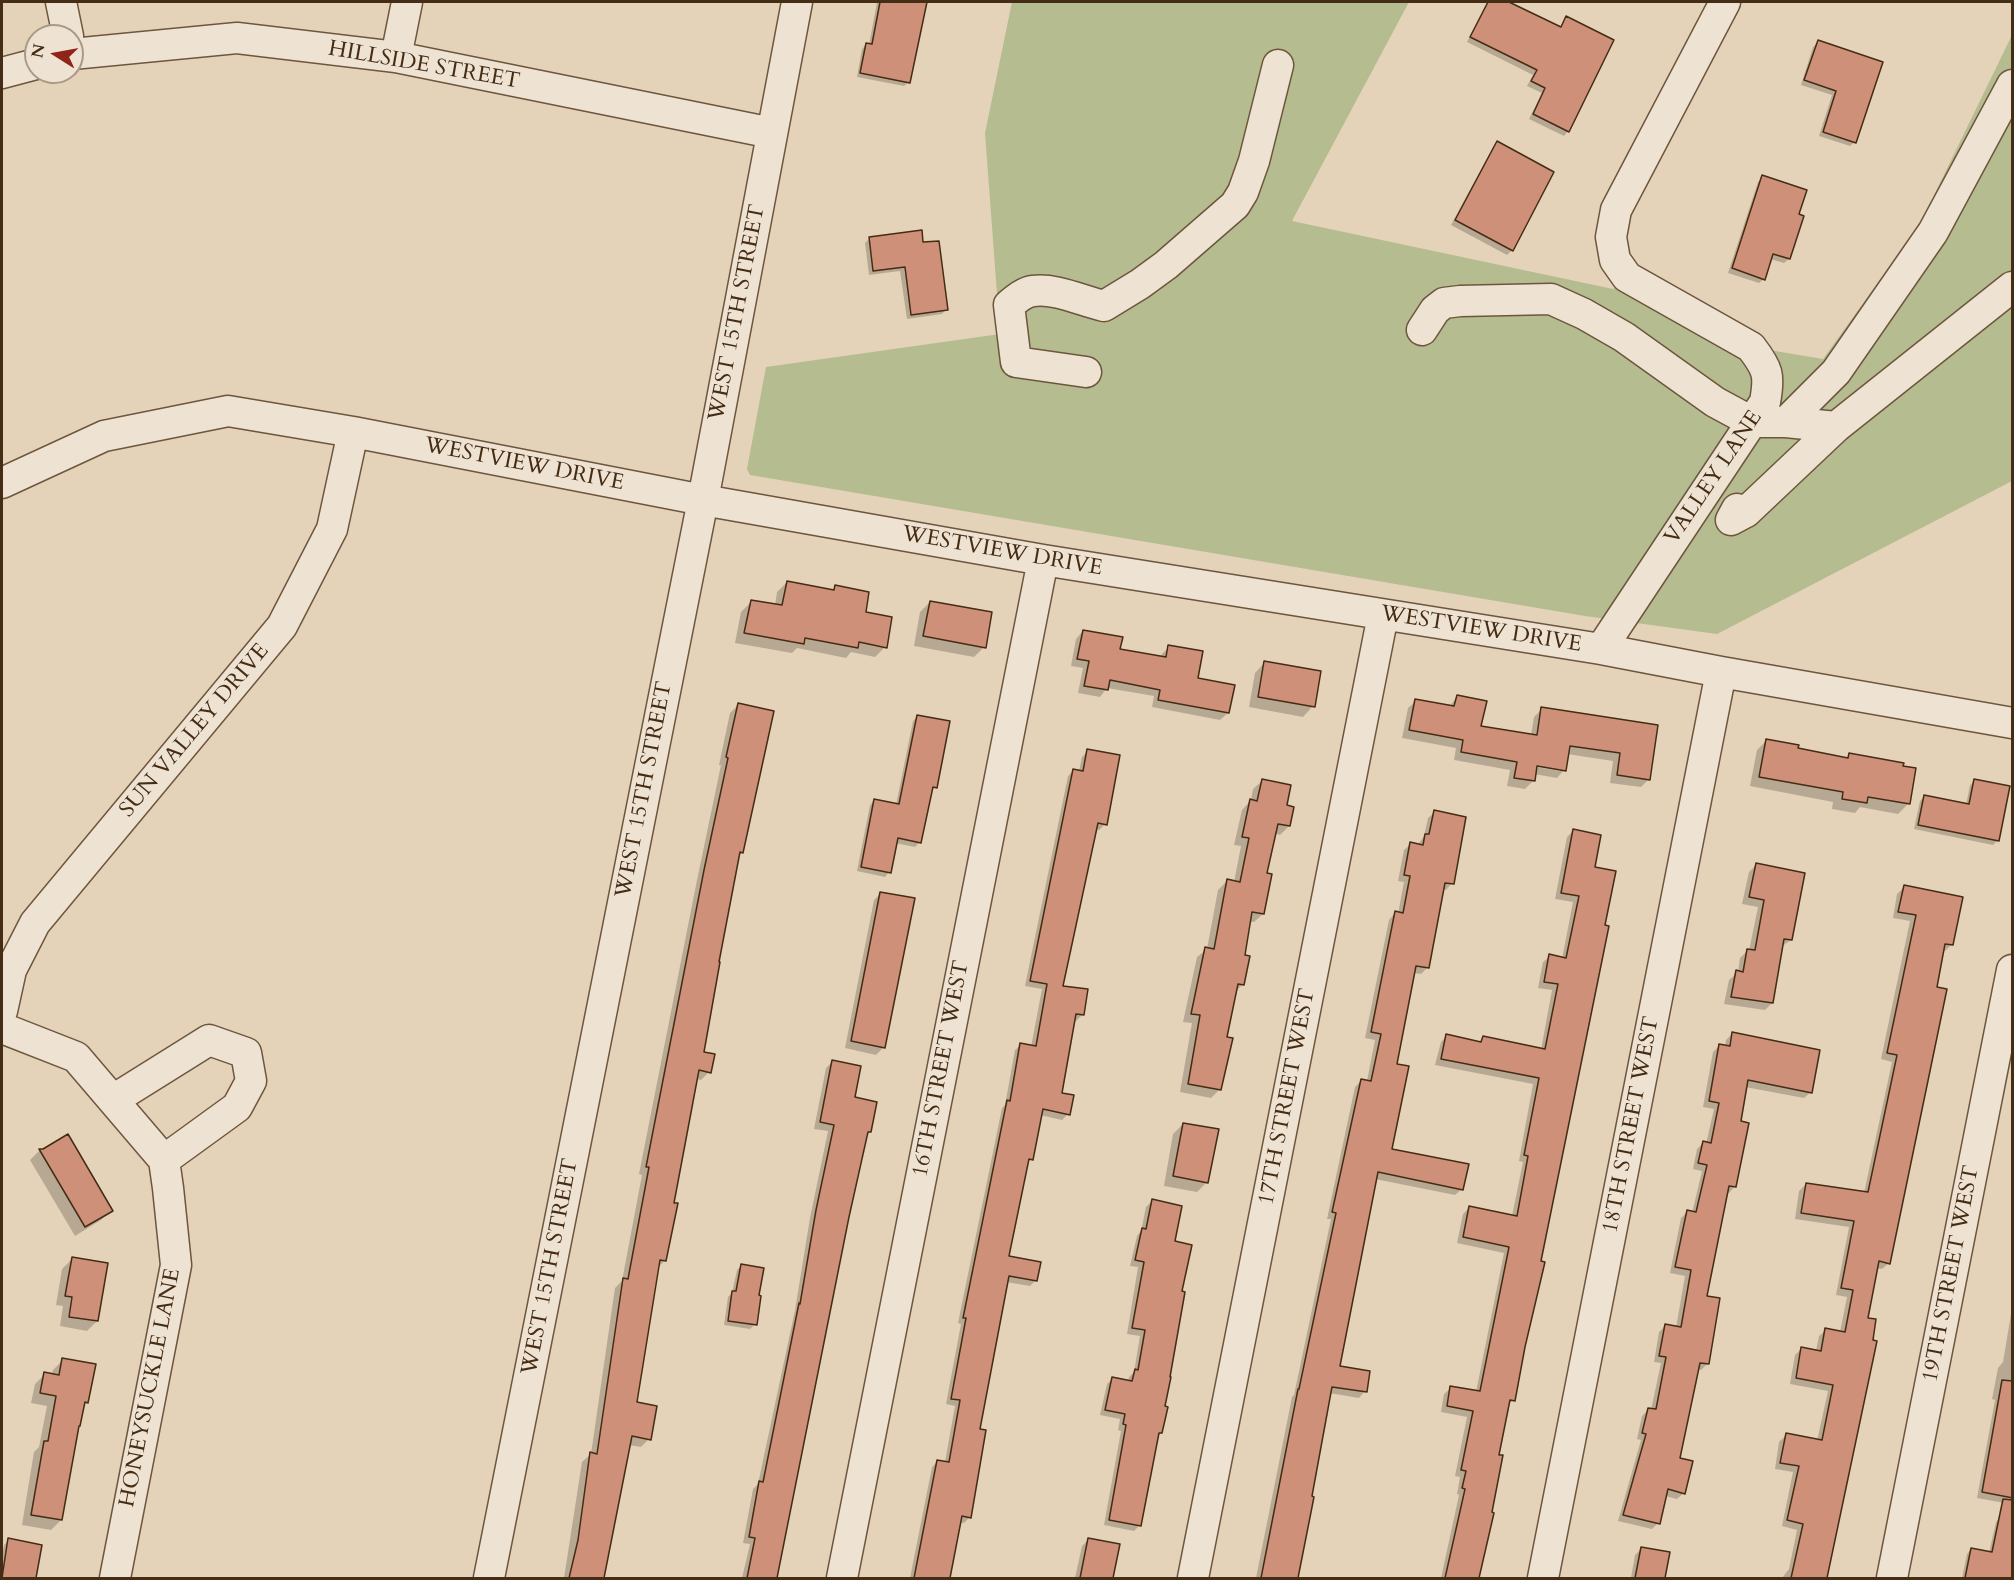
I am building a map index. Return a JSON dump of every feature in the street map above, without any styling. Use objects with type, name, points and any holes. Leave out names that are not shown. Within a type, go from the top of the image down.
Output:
[{"type":"street","points":[[61,2],[66,24]]},
{"type":"street","points":[[396,57],[407,2]]},
{"type":"street","name":"WEST 15TH STREET","points":[[489,1578],[703,500],[797,2]]},
{"type":"street","name":"VALLEY LANE","points":[[1601,649],[1765,402],[1769,382],[1764,364],[1751,347],[1627,277],[1615,260],[1611,237],[1616,210],[1725,2]]},
{"type":"street","name":"HILLSIDE STREET","points":[[84,53],[237,38],[396,57],[772,133]]},
{"type":"street","points":[[1086,372],[1016,362],[1009,306],[1017,298],[1031,291],[1052,292],[1104,306],[1166,265],[1235,205],[1243,192],[1254,160],[1278,65]]},
{"type":"street","points":[[2,73],[24,67]]},
{"type":"street","points":[[1786,422],[1836,372],[1933,232],[2013,85]]},
{"type":"street","points":[[1746,512],[1836,427],[2013,287]]},
{"type":"street","points":[[1422,330],[1435,310],[1444,303],[1551,299],[1584,314],[1624,337],[1715,402],[1752,422],[1786,422],[1836,427]]},
{"type":"street","name":"WESTVIEW DRIVE","points":[[2,483],[105,436],[228,411],[353,432],[703,500],[1043,560],[1601,649],[2013,723]]},
{"type":"street","name":"SUN VALLEY DRIVE","points":[[2,1011],[11,970],[35,923],[282,626],[332,528],[353,432]]},
{"type":"street","name":"16TH STREET WEST","points":[[842,1578],[1043,560]]},
{"type":"street","name":"17TH STREET WEST","points":[[1192,1578],[1383,615]]},
{"type":"street","name":"18TH STREET WEST","points":[[1543,1578],[1721,672]]},
{"type":"street","name":"19TH STREET WEST","points":[[1892,1578],[2013,970]]},
{"type":"street","points":[[2,1028],[76,1057],[164,1160],[237,1107],[252,1081],[246,1053],[209,1040],[113,1100]]},
{"type":"street","name":"HONEYSUCKLE LANE","points":[[115,1578],[176,1265],[164,1160]]},
{"type":"green space","points":[[1012,2],[1409,2],[1292,221],[1613,289],[1627,277],[1751,347],[1823,359],[1920,224],[2012,35],[2012,481],[1717,634],[1585,616],[750,475],[747,469],[766,367],[1000,334],[985,133]]},
{"type":"building","points":[[880,2],[927,2],[910,83],[860,73],[866,43],[872,44]]},
{"type":"building","points":[[1488,2],[1509,2],[1561,27],[1566,16],[1614,40],[1569,132],[1533,114],[1545,88],[1531,81],[1537,70],[1470,37]]},
{"type":"building","points":[[1818,40],[1883,62],[1856,143],[1823,132],[1836,91],[1804,80]]},
{"type":"building","points":[[1497,141],[1554,172],[1513,251],[1455,220]]},
{"type":"building","points":[[1762,175],[1807,190],[1799,214],[1804,216],[1790,259],[1773,254],[1765,280],[1732,268]]},
{"type":"building","points":[[922,230],[923,242],[939,241],[948,310],[911,315],[905,267],[873,271],[869,237]]},
{"type":"building","points":[[787,581],[834,590],[835,585],[869,592],[866,612],[892,617],[887,648],[859,642],[858,648],[805,638],[804,644],[744,633],[751,600],[782,605]]},
{"type":"building","points":[[930,601],[992,612],[986,648],[923,636]]},
{"type":"building","points":[[1083,630],[1123,637],[1120,649],[1166,657],[1168,645],[1203,651],[1198,678],[1235,685],[1229,713],[1158,700],[1160,690],[1110,680],[1108,690],[1084,686],[1089,661],[1077,659]]},
{"type":"building","points":[[1264,661],[1321,671],[1315,707],[1258,697]]},
{"type":"building","points":[[1457,695],[1487,701],[1481,726],[1537,735],[1541,707],[1658,725],[1650,780],[1617,775],[1620,753],[1570,746],[1566,771],[1537,766],[1535,781],[1514,778],[1517,762],[1461,752],[1463,740],[1409,730],[1415,699],[1454,706]]},
{"type":"building","points":[[738,703],[774,711],[743,853],[740,852],[719,962],[704,1052],[715,1054],[711,1073],[699,1070],[674,1203],[678,1203],[666,1261],[660,1260],[637,1402],[657,1406],[651,1440],[632,1436],[604,1578],[569,1578],[578,1540],[590,1452],[597,1454],[623,1278],[628,1279],[649,1167],[646,1167]]},
{"type":"building","points":[[917,715],[950,721],[937,788],[933,787],[921,843],[898,838],[891,873],[861,867],[874,799],[899,804]]},
{"type":"building","points":[[1766,739],[1848,758],[1849,753],[1904,763],[1903,766],[1916,768],[1910,804],[1868,797],[1867,803],[1842,799],[1843,792],[1759,777]]},
{"type":"building","points":[[1087,749],[1120,755],[1107,825],[1098,823],[1063,986],[1088,989],[1084,1015],[1076,1014],[1062,1093],[1074,1095],[1070,1115],[1043,1109],[1033,1160],[1029,1159],[1009,1256],[1041,1262],[1037,1281],[1009,1276],[980,1429],[986,1430],[971,1518],[962,1516],[950,1578],[914,1578],[937,1460],[949,1462],[960,1400],[951,1399],[966,1318],[963,1318],[1007,1100],[1010,1101],[1020,1043],[1036,1046],[1047,984],[1030,981],[1073,769],[1083,771]]},
{"type":"building","points":[[1262,779],[1291,785],[1287,805],[1294,807],[1290,826],[1278,824],[1267,873],[1272,874],[1264,914],[1252,912],[1245,955],[1250,956],[1244,985],[1238,984],[1227,1037],[1233,1038],[1221,1090],[1188,1084],[1200,1015],[1191,1014],[1205,947],[1214,949],[1227,879],[1240,882],[1249,838],[1242,837],[1250,799],[1257,801]]},
{"type":"building","points":[[1974,779],[2010,786],[1999,841],[1918,825],[1924,795],[1969,804]]},
{"type":"building","points":[[1434,810],[1466,817],[1454,884],[1445,883],[1429,968],[1416,966],[1397,1064],[1409,1066],[1392,1149],[1469,1164],[1463,1190],[1378,1172],[1340,1366],[1370,1371],[1367,1392],[1332,1387],[1298,1578],[1261,1578],[1336,1213],[1332,1212],[1361,1079],[1371,1081],[1381,1034],[1371,1032],[1395,911],[1403,913],[1410,876],[1404,875],[1410,842],[1423,845],[1425,834],[1429,834]]},
{"type":"building","points":[[1573,829],[1601,835],[1595,867],[1616,871],[1605,925],[1609,926],[1541,1261],[1545,1262],[1515,1401],[1510,1400],[1499,1455],[1503,1455],[1492,1512],[1494,1513],[1479,1578],[1445,1578],[1465,1489],[1462,1488],[1466,1471],[1461,1470],[1473,1411],[1447,1406],[1450,1386],[1480,1391],[1509,1247],[1463,1237],[1469,1206],[1517,1216],[1528,1156],[1524,1155],[1539,1078],[1441,1059],[1446,1034],[1481,1042],[1483,1036],[1545,1049],[1558,984],[1544,982],[1549,954],[1566,958],[1579,896],[1561,893]]},
{"type":"building","points":[[1756,863],[1805,873],[1792,940],[1784,939],[1773,1003],[1731,997],[1736,970],[1743,972],[1747,949],[1755,950],[1764,900],[1749,897]]},
{"type":"building","points":[[1904,885],[1963,897],[1953,945],[1945,944],[1937,987],[1947,989],[1890,1264],[1879,1261],[1868,1318],[1876,1319],[1873,1340],[1877,1341],[1827,1578],[1791,1578],[1803,1524],[1787,1520],[1799,1466],[1780,1463],[1786,1433],[1822,1440],[1833,1385],[1796,1378],[1801,1347],[1821,1351],[1825,1328],[1845,1332],[1853,1290],[1841,1288],[1854,1221],[1801,1213],[1806,1183],[1868,1192],[1897,1055],[1887,1053],[1916,915],[1898,912]]},
{"type":"building","points":[[880,892],[915,898],[885,1048],[851,1041]]},
{"type":"building","points":[[1732,1032],[1820,1050],[1812,1093],[1748,1080],[1741,1121],[1749,1123],[1736,1187],[1729,1186],[1707,1296],[1720,1298],[1709,1364],[1700,1363],[1680,1458],[1693,1461],[1685,1494],[1668,1489],[1660,1524],[1623,1515],[1646,1434],[1642,1433],[1648,1408],[1656,1409],[1666,1357],[1659,1356],[1665,1324],[1681,1327],[1691,1270],[1675,1267],[1687,1210],[1696,1212],[1707,1165],[1698,1163],[1703,1141],[1711,1143],[1719,1103],[1709,1101],[1719,1044],[1730,1046]]},
{"type":"building","points":[[832,1060],[861,1066],[855,1097],[877,1102],[849,1217],[777,1578],[747,1578],[755,1538],[749,1537],[759,1481],[763,1482],[834,1125],[820,1122]]},
{"type":"building","points":[[1183,1123],[1219,1129],[1208,1183],[1173,1176]]},
{"type":"building","points":[[68,1134],[113,1211],[85,1227],[39,1149],[43,1149]]},
{"type":"building","points":[[1152,1199],[1182,1206],[1175,1241],[1192,1245],[1182,1291],[1185,1292],[1165,1406],[1168,1407],[1162,1433],[1159,1433],[1141,1526],[1109,1520],[1126,1425],[1123,1424],[1125,1414],[1105,1410],[1112,1377],[1132,1381],[1135,1369],[1138,1370],[1145,1330],[1132,1328],[1144,1262],[1135,1260],[1142,1228],[1146,1229]]},
{"type":"building","points":[[72,1257],[108,1263],[98,1321],[69,1317],[72,1297],[65,1296]]},
{"type":"building","points":[[741,1264],[764,1268],[757,1325],[728,1321],[732,1291],[736,1291]]},
{"type":"building","points":[[62,1358],[96,1364],[88,1403],[85,1402],[79,1426],[62,1520],[31,1515],[44,1441],[48,1441],[56,1396],[40,1393],[44,1372],[59,1375]]},
{"type":"building","points":[[2002,1380],[2013,1381],[2013,1498],[1982,1492]]},
{"type":"building","points":[[2003,1499],[2013,1500],[2013,1578],[1965,1578],[1971,1548],[1992,1552]]},
{"type":"building","points":[[8,1538],[42,1545],[36,1578],[2,1578]]},
{"type":"building","points":[[1088,1538],[1120,1544],[1113,1578],[1080,1578]]},
{"type":"building","points":[[1641,1547],[1670,1552],[1665,1578],[1635,1578]]}]
